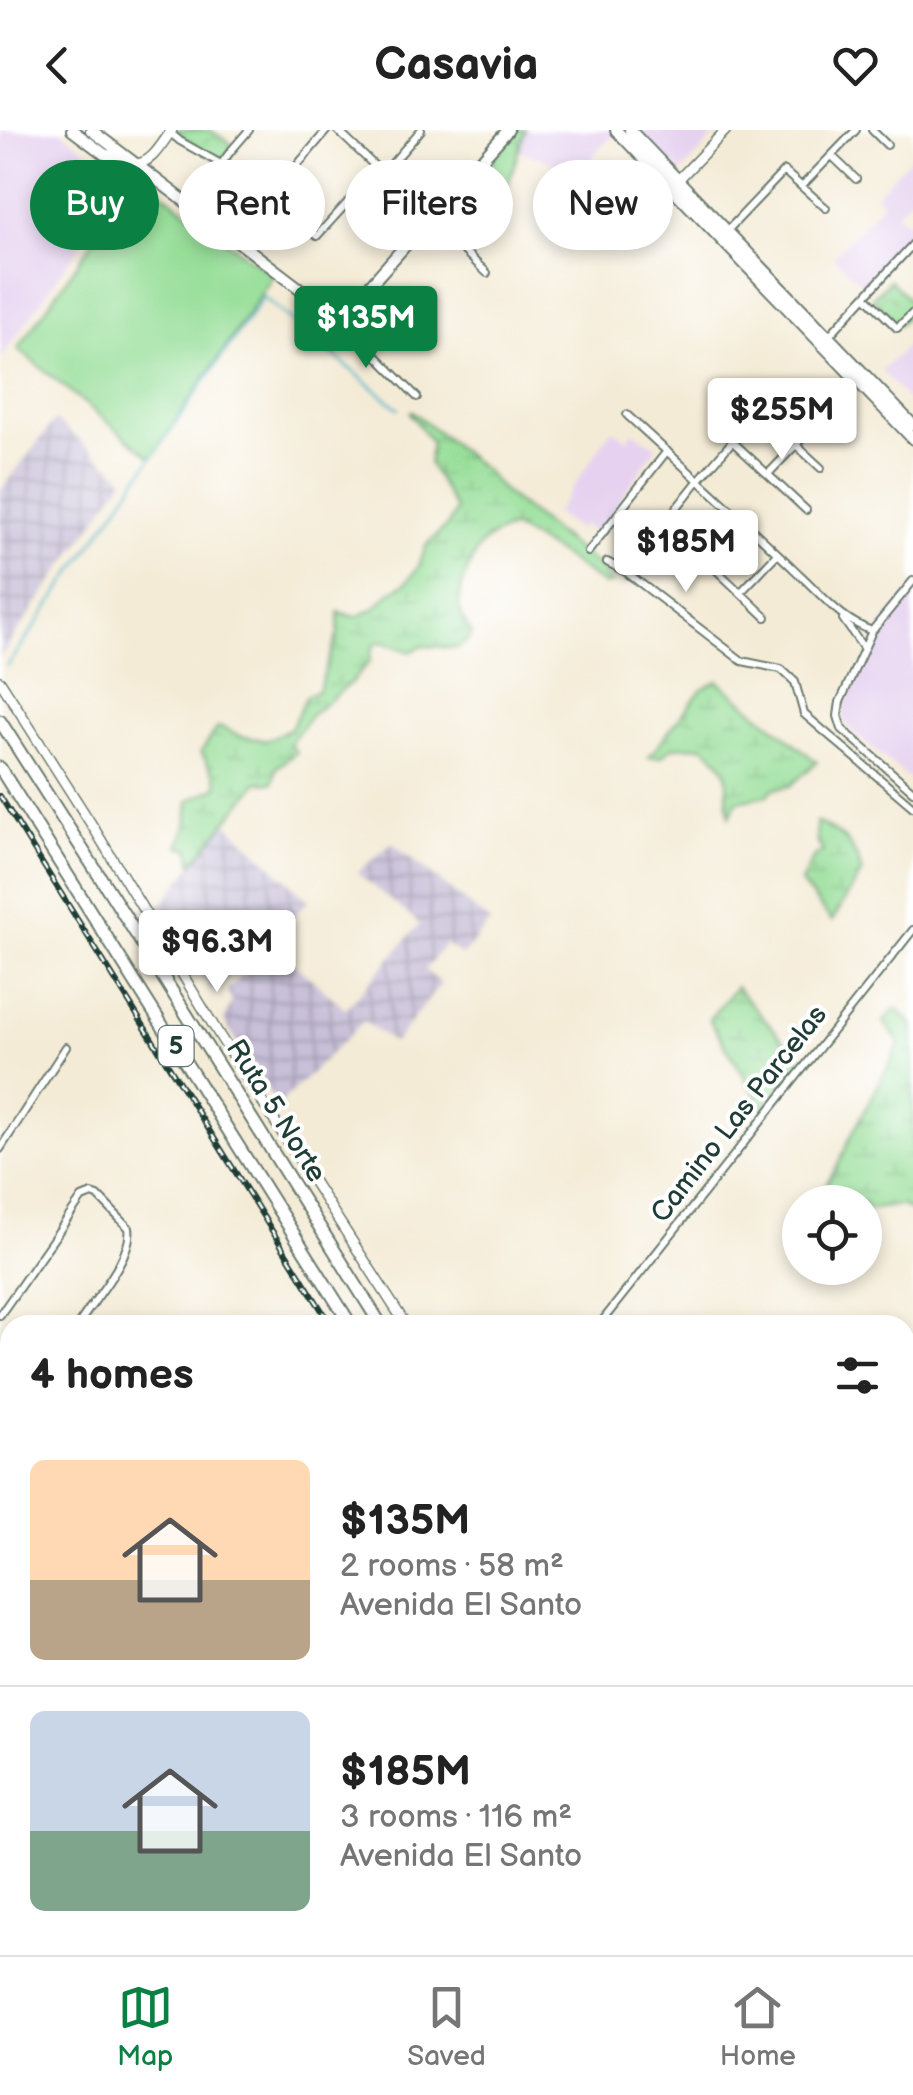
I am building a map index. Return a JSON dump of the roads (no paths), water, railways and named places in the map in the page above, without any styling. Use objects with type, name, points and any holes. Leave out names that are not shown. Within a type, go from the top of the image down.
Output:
[{"type":"highway","name":"Ruta 5 Norte","points":[[0,721],[376,1315]]},
{"type":"highway","name":"Ruta 5 Norte","points":[[0,768],[345,1315]]},
{"type":"main road","points":[[72,130],[104,154],[122,160]]},
{"type":"main road","points":[[90,130],[129,160]]},
{"type":"main road","points":[[481,160],[508,130]]},
{"type":"main road","points":[[616,130],[913,424]]},
{"type":"main road","points":[[630,130],[913,439]]},
{"type":"main road","points":[[632,148],[665,178],[678,180]]},
{"type":"main road","points":[[250,250],[340,319],[400,250]]},
{"type":"street","points":[[224,160],[249,130]]},
{"type":"street","points":[[302,160],[327,130]]},
{"type":"street","points":[[337,130],[368,160]]},
{"type":"street","points":[[345,138],[352,130]]},
{"type":"street","points":[[392,160],[421,130]]},
{"type":"street","points":[[678,180],[726,130]]},
{"type":"street","points":[[802,186],[856,130]]},
{"type":"street","points":[[872,130],[887,145]]},
{"type":"street","points":[[149,160],[170,131],[214,160]]},
{"type":"street","points":[[832,156],[856,179]]},
{"type":"street","points":[[727,232],[784,171],[826,208]]},
{"type":"street","points":[[325,228],[345,208]]},
{"type":"street","points":[[825,340],[913,244]]},
{"type":"street","points":[[463,250],[486,273]]},
{"type":"street","points":[[866,297],[897,328],[913,313]]},
{"type":"street","points":[[340,319],[417,397]]},
{"type":"street","points":[[768,474],[857,381]]},
{"type":"street","points":[[626,572],[764,406]]},
{"type":"street","points":[[627,415],[840,614],[872,631]]},
{"type":"street","points":[[733,442],[806,510]]},
{"type":"street","points":[[796,444],[820,468]]},
{"type":"street","points":[[588,552],[667,452]]},
{"type":"street","points":[[666,522],[766,618]]},
{"type":"street","points":[[741,592],[777,554]]},
{"type":"street","points":[[607,562],[626,572],[742,661],[781,669],[795,682],[804,714],[913,806]]},
{"type":"street","points":[[913,582],[872,631],[840,702],[838,716],[842,729],[913,790]]},
{"type":"street","points":[[840,614],[864,649]]},
{"type":"street","points":[[0,681],[221,1038],[400,1315]]},
{"type":"street","points":[[77,842],[95,830]]},
{"type":"street","name":"Camino Las Parcelas","points":[[607,1315],[913,930]]},
{"type":"street","points":[[0,1149],[66,1047]]},
{"type":"street","points":[[0,1315],[82,1198],[92,1194],[129,1228],[131,1235],[117,1266],[85,1315]]},
{"type":"waterway","points":[[7,667],[263,297],[399,409]]},
{"type":"railway","points":[[0,796],[325,1315]]}]
